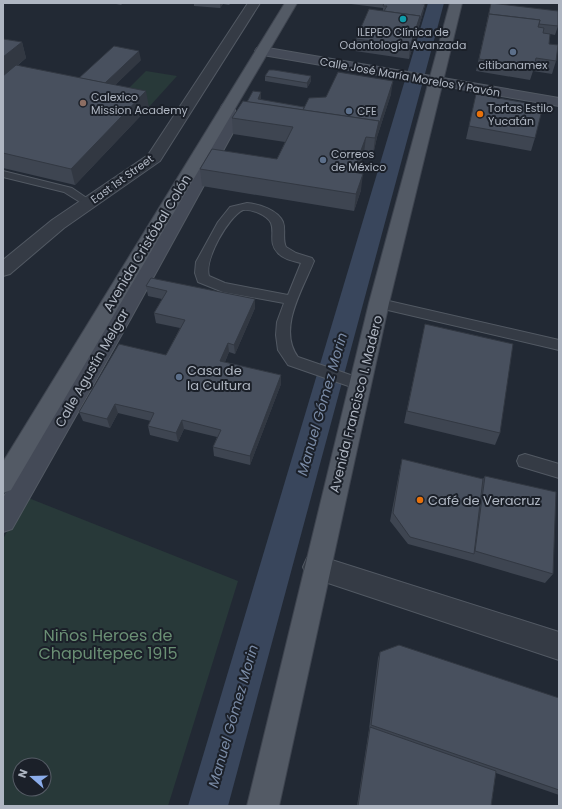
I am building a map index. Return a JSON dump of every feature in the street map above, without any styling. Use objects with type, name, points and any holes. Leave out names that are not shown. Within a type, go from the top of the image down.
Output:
[{"type":"main road","name":"Avenida Cristóbal Colón","points":[[3,483],[291,3]]},
{"type":"main road","name":"Avenida Francisco I. Madero","points":[[263,806],[316,567],[434,80],[456,3]]},
{"type":"main road","name":"Calle José María Morelos Y Pavón","points":[[262,51],[559,102]]},
{"type":"main road","name":"Calle Agustín Melgar","points":[[3,521],[121,318],[227,129],[228,106]]},
{"type":"street","name":"East 1st Street","points":[[4,267],[58,224],[154,158],[254,3]]},
{"type":"street","points":[[316,567],[559,646]]},
{"type":"lane","points":[[3,174],[68,190],[88,204]]},
{"type":"lane","points":[[292,300],[223,286],[203,279],[200,271],[204,255],[229,214],[236,210],[252,207],[271,215],[277,223],[277,242],[280,249],[287,255],[308,261],[284,322],[283,335],[285,350],[293,361],[360,384]]},
{"type":"lane","points":[[380,304],[559,345]]},
{"type":"lane","points":[[525,462],[559,471]]},
{"type":"green space","points":[[146,71],[177,76],[149,107],[117,100]]},
{"type":"green space","name":"Niños Heroes de Chapultepec 1915","points":[[26,497],[238,581],[168,806],[3,806],[3,539]]},
{"type":"building","points":[[384,3],[425,4],[420,19],[420,16],[384,11],[387,6],[383,6]]},
{"type":"building","points":[[491,3],[558,11],[558,26],[539,24],[540,20],[489,14],[488,18]]},
{"type":"building","points":[[369,9],[420,16],[410,46],[356,39]]},
{"type":"building","name":"citibanamex","points":[[489,14],[540,20],[538,27],[544,28],[543,33],[550,34],[549,44],[558,45],[556,61],[536,58],[534,67],[479,59]]},
{"type":"building","points":[[3,39],[22,42],[3,57]]},
{"type":"building","points":[[114,46],[139,51],[105,83],[79,78]]},
{"type":"building","points":[[16,65],[146,91],[71,169],[3,153],[3,76]]},
{"type":"building","points":[[269,70],[311,76],[307,83],[265,76]]},
{"type":"building","points":[[338,72],[393,81],[379,124],[379,121],[303,110],[309,98],[326,97]]},
{"type":"building","points":[[253,91],[261,92],[258,99],[304,107],[303,110],[247,102]]},
{"type":"building","points":[[476,94],[543,106],[535,138],[469,126]]},
{"type":"building","points":[[243,101],[379,121],[375,138],[366,137],[353,172],[363,174],[356,194],[200,169],[212,149],[277,159],[293,127],[232,118]]},
{"type":"building","name":"Casa de la Cultura","points":[[151,278],[255,299],[234,345],[228,343],[220,361],[281,375],[250,456],[213,447],[221,430],[182,420],[176,433],[148,426],[154,413],[115,404],[107,419],[79,412],[119,344],[166,355],[185,320],[154,313],[167,291],[146,286]]},
{"type":"building","points":[[425,324],[513,344],[500,433],[407,411]]},
{"type":"building","points":[[402,459],[483,479],[474,554],[410,537],[393,513]]},
{"type":"building","points":[[485,476],[556,492],[553,574],[475,551]]},
{"type":"building","points":[[399,645],[559,698],[559,790],[371,725],[380,652]]},
{"type":"building","points":[[370,727],[496,771],[491,806],[358,806]]},
{"type":"waterway","name":"Manuel Gómez Morin","points":[[208,806],[436,3]]},
{"type":"place","name":"ILEPEO Clínica de Odontología Avanzada","points":[[403,19]]},
{"type":"place","name":"citibanamex","points":[[513,52]]},
{"type":"place","name":"Calexico Mission Academy","points":[[83,103]]},
{"type":"place","name":"CFE","points":[[349,111]]},
{"type":"place","name":"Tortas Estilo Yucatán","points":[[480,114]]},
{"type":"place","name":"Correos de México","points":[[323,160]]},
{"type":"place","name":"Casa de la Cultura","points":[[179,377]]},
{"type":"place","name":"Café de Veracruz","points":[[420,500]]}]
